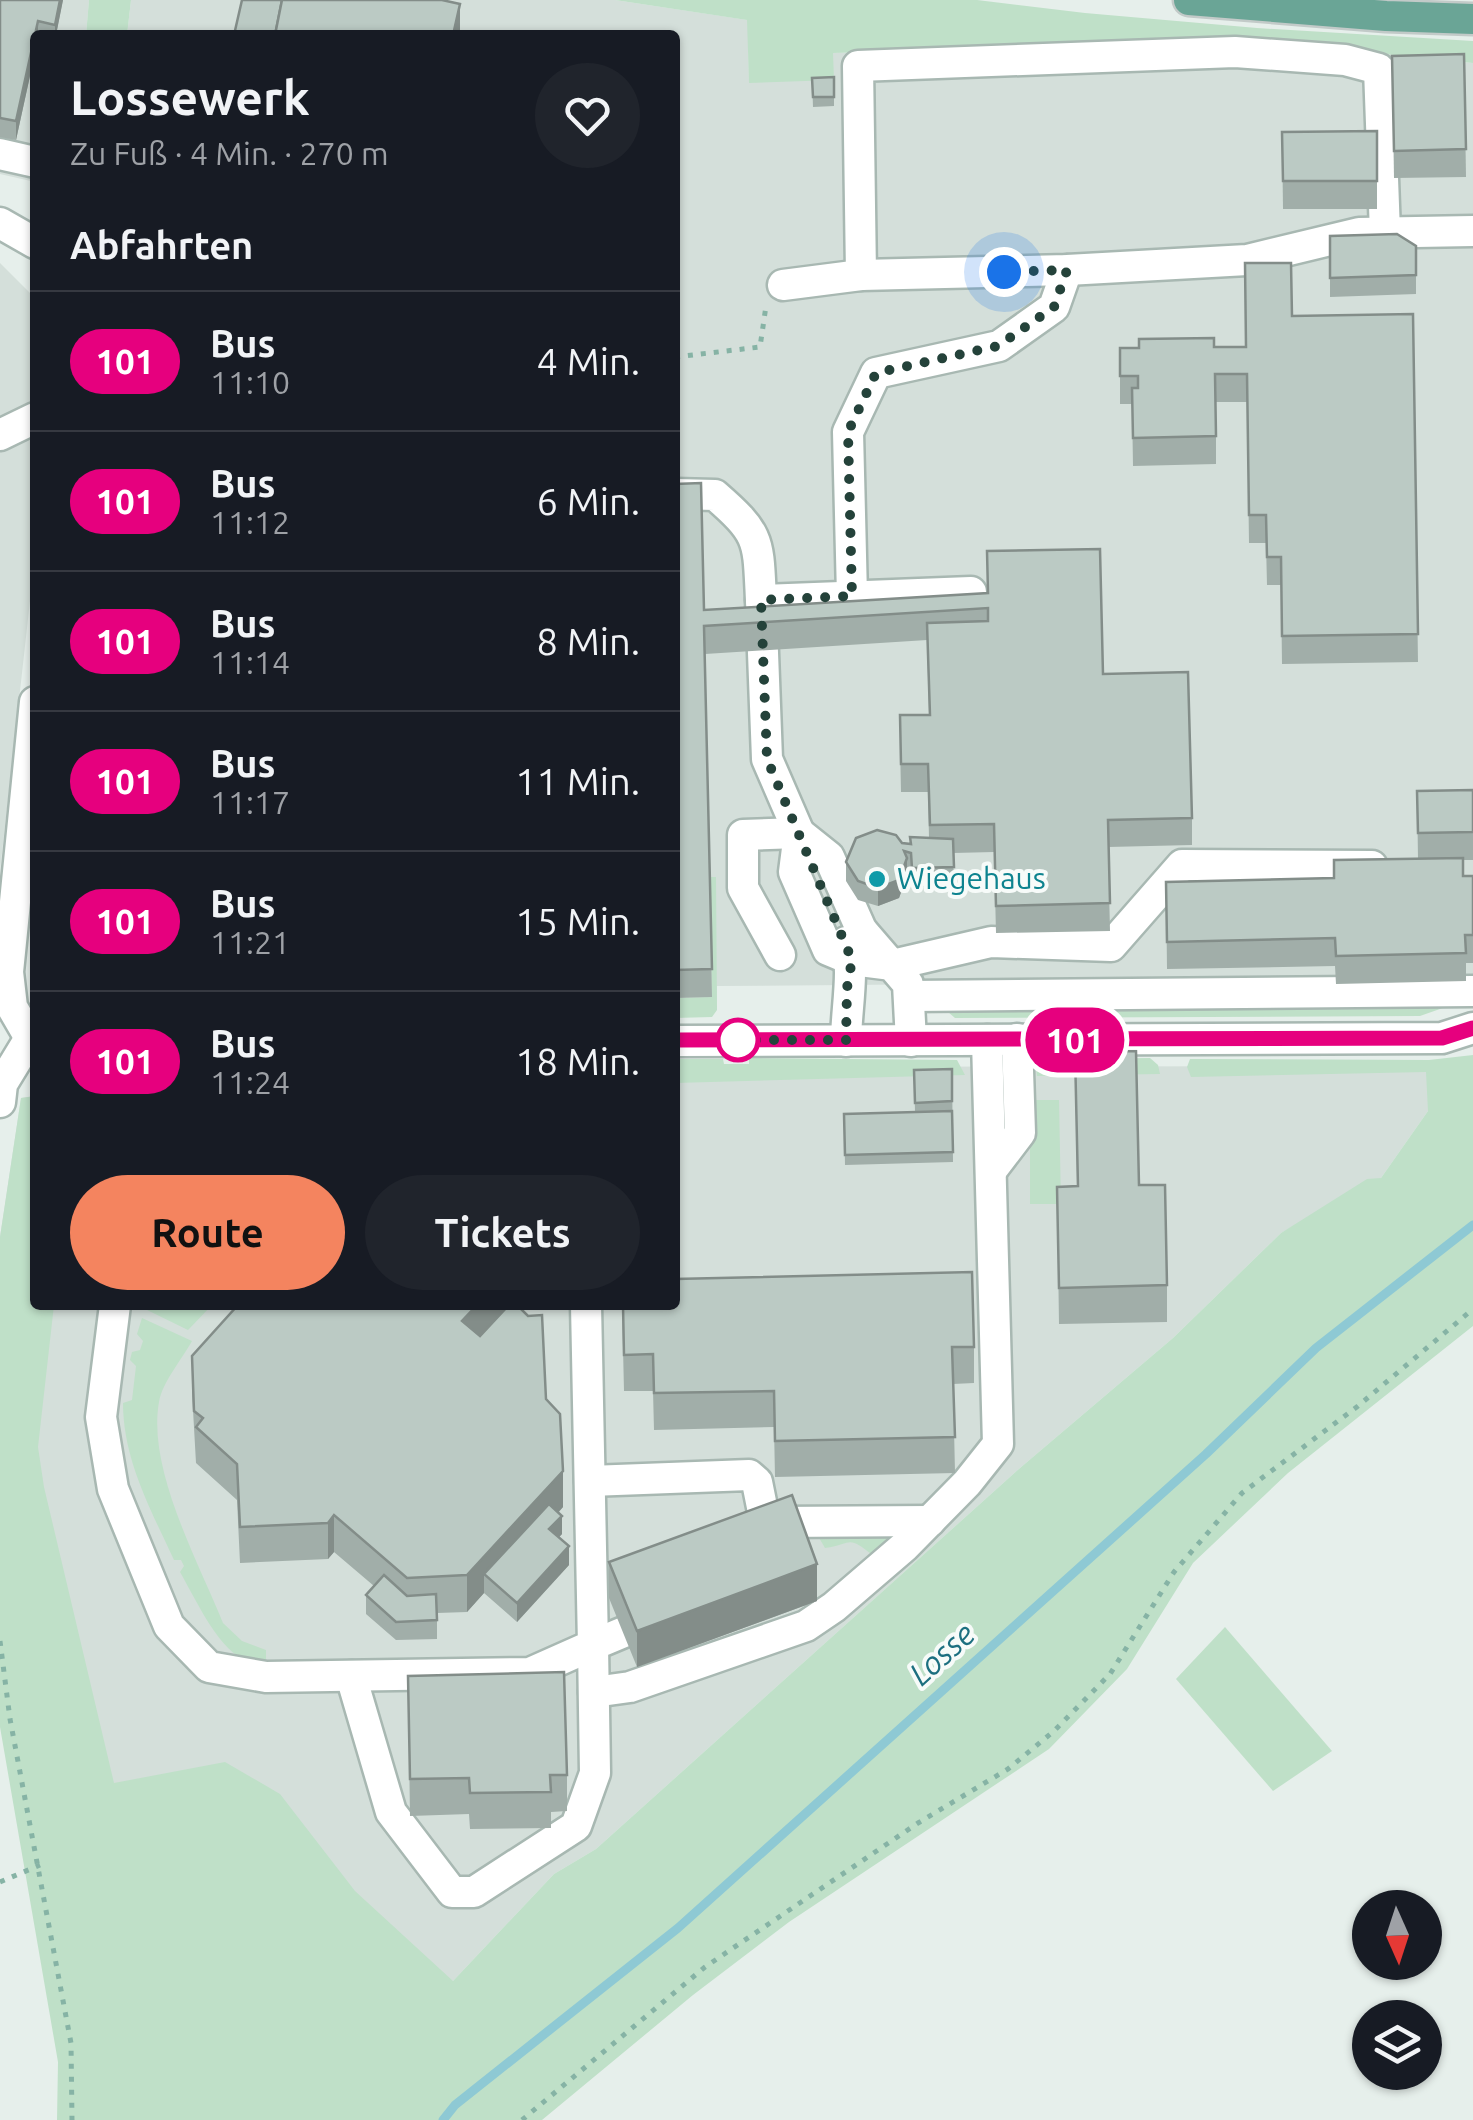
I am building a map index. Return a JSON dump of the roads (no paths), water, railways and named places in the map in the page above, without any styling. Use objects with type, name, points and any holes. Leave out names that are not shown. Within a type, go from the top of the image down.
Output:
[{"type":"main road","points":[[1189,0],[1386,16],[1473,18]]},
{"type":"street","points":[[860,275],[858,66],[1235,52],[1345,60],[1379,69],[1385,233]]},
{"type":"street","points":[[0,154],[30,161]]},
{"type":"street","points":[[0,224],[30,241]]},
{"type":"street","points":[[783,285],[860,275],[1067,270],[1247,260],[1358,233],[1473,231]]},
{"type":"street","points":[[852,596],[848,432],[876,373],[998,346],[1054,307],[1067,270]]},
{"type":"street","points":[[0,436],[30,421]]},
{"type":"street","points":[[680,494],[715,495],[748,524],[758,550],[767,759],[852,960],[846,1040]]},
{"type":"street","points":[[761,600],[971,592]]},
{"type":"street","points":[[30,752],[8,972],[12,1007],[30,1036]]},
{"type":"street","points":[[780,954],[743,888],[744,835],[800,833],[829,857],[860,929],[908,984],[911,1040]]},
{"type":"street","points":[[852,960],[892,965],[990,942],[1111,946],[1182,866],[1390,866]]},
{"type":"street","points":[[911,996],[1473,992]]},
{"type":"street","points":[[680,1040],[1442,1038],[1473,1028]]},
{"type":"street","points":[[594,1692],[630,1687],[806,1626],[834,1607],[930,1521],[998,1444],[991,1171],[1020,1133],[1002,1040]]},
{"type":"street","points":[[0,1102],[2,1084],[30,1042]]},
{"type":"street","points":[[115,1310],[101,1417],[112,1489],[169,1626],[209,1667],[266,1678],[530,1673],[624,1632]]},
{"type":"street","points":[[351,1676],[391,1812],[452,1892],[474,1892],[576,1826],[595,1773],[586,1310]]},
{"type":"street","points":[[590,1480],[749,1475],[757,1482],[763,1512],[777,1522],[930,1521]]},
{"type":"waterway","name":"Losse","points":[[443,2120],[455,2105],[678,1928],[1206,1454],[1316,1348],[1473,1225]]},
{"type":"place","name":"Wiegehaus","points":[[877,879]]}]
